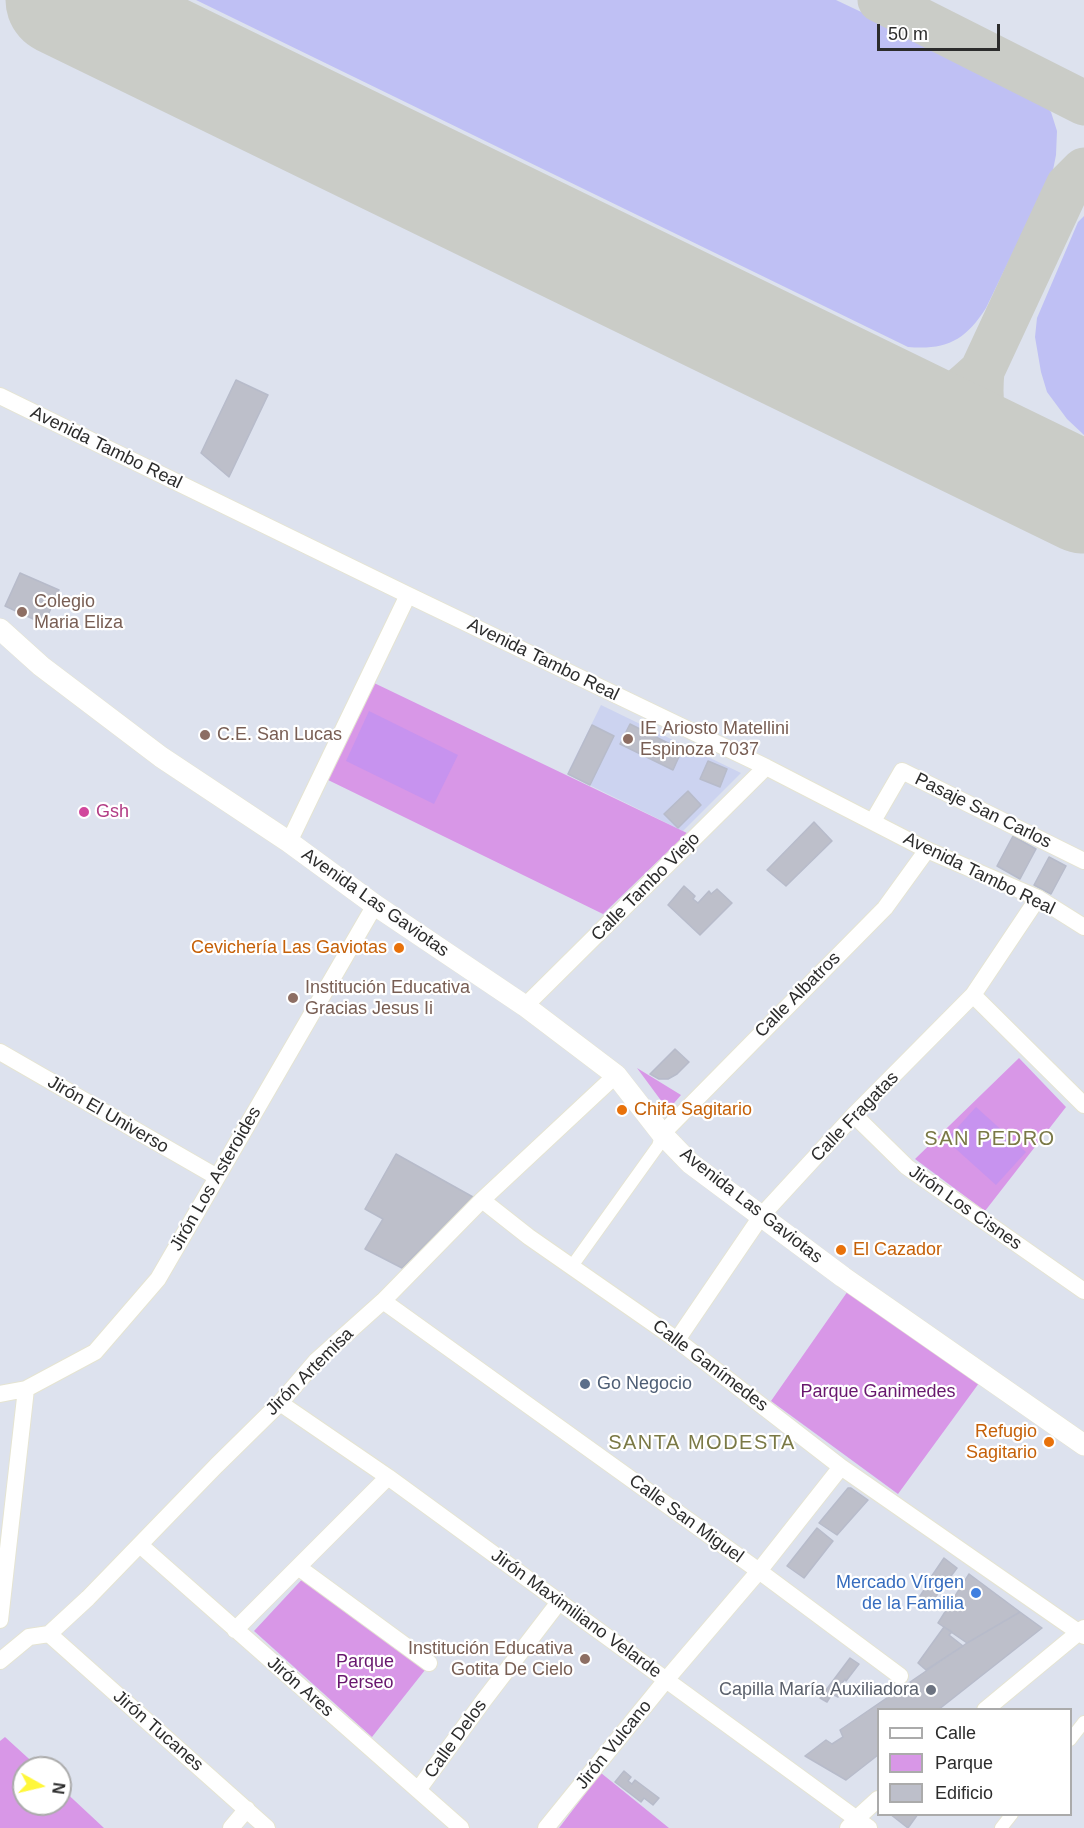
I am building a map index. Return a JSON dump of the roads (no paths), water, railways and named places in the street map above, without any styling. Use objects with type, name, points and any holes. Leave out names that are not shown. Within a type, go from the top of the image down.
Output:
[{"type":"street","name":"Avenida Tambo Real","points":[[0,396],[408,596],[766,767],[927,850],[1038,898],[1084,927]]},
{"type":"street","points":[[289,842],[408,596]]},
{"type":"street","name":"Avenida Las Gaviotas","points":[[0,629],[41,666],[161,757],[289,842],[375,905],[525,1006],[616,1075],[662,1134],[690,1163],[843,1277],[1084,1445]]},
{"type":"street","name":"Calle Tambo Viejo","points":[[525,1006],[766,767]]},
{"type":"street","name":"Pasaje San Carlos","points":[[873,821],[902,771],[1084,861]]},
{"type":"street","name":"Calle Albatros","points":[[662,1134],[885,908],[927,850]]},
{"type":"street","name":"Calle Fragatas","points":[[677,1340],[762,1215],[854,1115],[973,995],[1038,898]]},
{"type":"street","name":"Jirón Los Asteroides","points":[[0,1394],[26,1389],[95,1352],[158,1279],[375,905]]},
{"type":"street","points":[[973,995],[1084,1105]]},
{"type":"street","name":"Jirón El Universo","points":[[0,1052],[217,1177]]},
{"type":"street","name":"Jirón Artemisa","points":[[1,1654],[29,1637],[49,1634],[88,1598],[280,1403],[316,1361],[384,1301],[482,1200],[616,1075]]},
{"type":"street","name":"Jirón Los Cisnes","points":[[854,1115],[907,1167],[1084,1291]]},
{"type":"street","points":[[573,1266],[658,1146],[662,1134]]},
{"type":"street","name":"Calle Ganímedes","points":[[482,1200],[529,1237],[677,1340],[841,1467],[1082,1632]]},
{"type":"street","name":"Calle San Miguel","points":[[384,1301],[759,1571],[900,1676]]},
{"type":"street","points":[[0,1620],[26,1389]]},
{"type":"street","name":"Jirón Maximiliano Velarde","points":[[280,1403],[388,1477],[666,1680],[858,1825]]},
{"type":"street","name":"Jirón Vulcano","points":[[546,1828],[666,1680],[759,1571],[841,1467]]},
{"type":"street","points":[[235,1630],[388,1477]]},
{"type":"street","name":"Jirón Ares","points":[[140,1545],[461,1828]]},
{"type":"street","points":[[298,1567],[429,1663]]},
{"type":"street","name":"Calle Delos","points":[[418,1790],[483,1700],[559,1602]]},
{"type":"street","points":[[988,1708],[1082,1632]]},
{"type":"street","name":"Jirón Tucanes","points":[[49,1634],[267,1828]]},
{"type":"street","points":[[1072,1739],[1084,1722]]},
{"type":"street","points":[[858,1825],[877,1801]]},
{"type":"street","points":[[231,1828],[248,1809]]},
{"type":"street","points":[[1001,1828],[1011,1816]]},
{"type":"place","name":"Colegio Maria Eliza","points":[[22,612]]},
{"type":"place","name":"C.E. San Lucas","points":[[205,735]]},
{"type":"place","name":"IE Ariosto Matellini Espinoza 7037","points":[[628,739]]},
{"type":"place","name":"Gsh","points":[[84,812]]},
{"type":"place","name":"Cevichería Las Gaviotas","points":[[399,948]]},
{"type":"place","name":"Institución Educativa Gracias Jesus Ii","points":[[293,998]]},
{"type":"place","name":"Chifa Sagitario","points":[[622,1110]]},
{"type":"place","name":"El Cazador","points":[[841,1250]]},
{"type":"place","name":"Go Negocio","points":[[585,1384]]},
{"type":"place","name":"Refugio Sagitario","points":[[1049,1442]]},
{"type":"place","name":"Mercado Vírgen de la Familia","points":[[976,1593]]},
{"type":"place","name":"Institución Educativa Gotita De Cielo","points":[[585,1659]]},
{"type":"place","name":"Capilla María Auxiliadora","points":[[931,1690]]},
{"type":"district","name":"SAN PEDRO","points":[[990,1139]]},
{"type":"district","name":"SANTA MODESTA","points":[[702,1443]]},
{"type":"park label","name":"Parque Ganimedes","points":[[878,1392]]},
{"type":"park label","name":"Parque Perseo","points":[[365,1672]]}]
